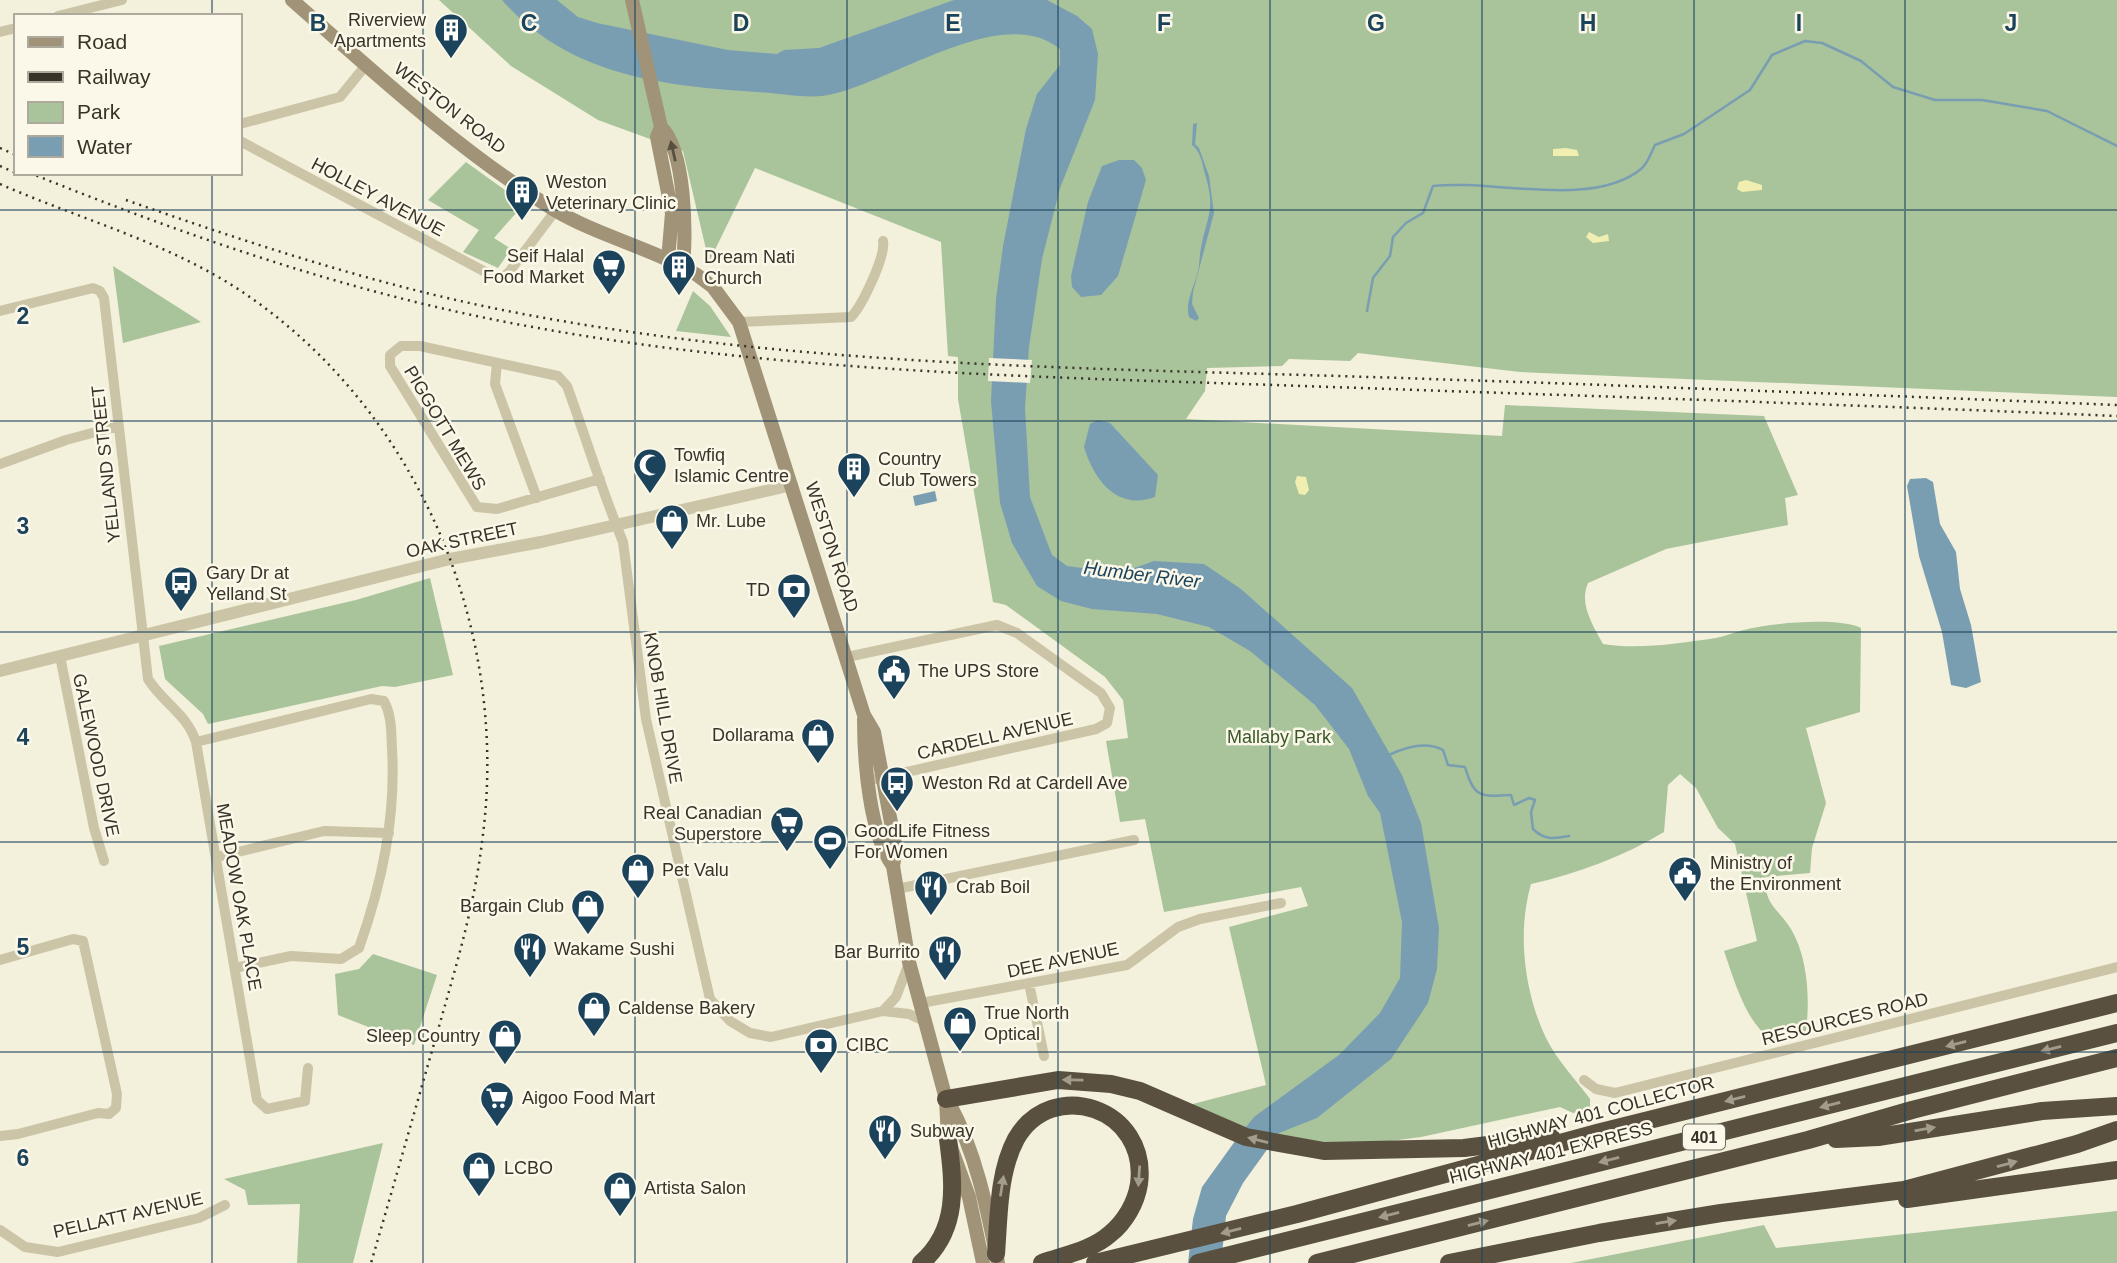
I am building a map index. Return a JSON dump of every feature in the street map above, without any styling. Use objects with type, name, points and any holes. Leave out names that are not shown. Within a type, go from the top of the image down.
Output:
[{"type":"highway","name":"HIGHWAY 401 COLLECTOR","points":[[1095,1263],[1297,1214],[1597,1133],[2117,1003]]},
{"type":"highway","name":"HIGHWAY 401 EXPRESS","points":[[1198,1263],[2117,1033]]},
{"type":"highway","name":"401","points":[[1317,1263],[1808,1140],[1912,1110],[2117,1058]]},
{"type":"highway","points":[[946,1099],[1036,1082],[1082,1080],[1140,1091],[1246,1137],[1324,1151],[1464,1149],[1597,1133]]},
{"type":"highway","points":[[990,1259],[1002,1188],[1010,1153],[1017,1138],[1031,1122],[1048,1111],[1072,1106],[1101,1111],[1127,1132],[1138,1152],[1140,1176],[1133,1202],[1111,1233],[1094,1245],[1042,1263]]},
{"type":"highway","points":[[1808,1140],[1878,1137],[1974,1119],[2117,1106]]},
{"type":"highway","points":[[1450,1263],[1599,1233],[1721,1213],[1869,1195],[1970,1174],[2117,1130]]},
{"type":"highway","points":[[920,1263],[936,1248],[950,1219],[953,1199],[948,1139]]},
{"type":"highway","points":[[1869,1195],[1894,1200],[2117,1170]]},
{"type":"highway","points":[[1499,1263],[1599,1233]]},
{"type":"main road","name":"WESTON ROAD","points":[[292,0],[443,128],[556,210],[683,267],[713,287],[739,322],[864,715],[869,780],[882,852],[893,866]]},
{"type":"main road","points":[[633,4],[660,120],[669,135],[683,197],[683,267]]},
{"type":"main road","points":[[660,120],[657,137],[671,212],[668,260]]},
{"type":"main road","name":"WESTON ROAD","points":[[864,715],[874,732],[884,777],[896,849],[893,866],[909,962],[946,1099],[948,1139],[990,1259]]},
{"type":"main road","name":"WESTON ROAD","points":[[946,1099],[965,1132],[990,1259]]},
{"type":"street","points":[[73,14],[102,10],[122,0]]},
{"type":"street","points":[[242,123],[340,97],[366,65]]},
{"type":"street","name":"HOLLEY AVENUE","points":[[242,142],[491,275],[502,278],[556,210]]},
{"type":"street","points":[[739,322],[851,317],[858,309],[881,258],[883,241]]},
{"type":"street","name":"YELLAND STREET","points":[[0,311],[93,288],[100,291],[104,298],[140,634]]},
{"type":"street","name":"PIGGOTT MEWS","points":[[600,479],[497,509],[472,503],[390,366],[390,355],[401,346],[411,345],[558,376],[565,382],[600,479],[615,524]]},
{"type":"street","points":[[497,363],[495,384],[537,498]]},
{"type":"street","points":[[0,464],[66,440],[118,426]]},
{"type":"street","name":"OAK STREET","points":[[0,671],[450,559],[541,542],[792,485]]},
{"type":"street","name":"KNOB HILL DRIVE","points":[[615,524],[623,542],[646,719],[710,999],[730,1021],[750,1033],[771,1037],[883,1011],[909,1014],[926,1022]]},
{"type":"street","name":"CARDELL AVENUE","points":[[847,657],[997,625],[1017,633],[1101,693],[1108,702],[1107,723],[1096,729],[869,780]]},
{"type":"street","name":"MEADOW OAK PLACE","points":[[140,634],[148,679],[155,691],[190,724],[197,742],[257,1100],[267,1109],[305,1101],[308,1068]]},
{"type":"street","name":"GALEWOOD DRIVE","points":[[60,656],[94,828],[104,861]]},
{"type":"street","points":[[197,742],[371,699],[384,701],[390,713],[393,779],[389,833],[377,897],[359,948],[341,959],[291,956],[235,968]]},
{"type":"street","points":[[216,857],[324,831],[389,833]]},
{"type":"street","points":[[897,889],[1134,840]]},
{"type":"street","name":"DEE AVENUE","points":[[921,1003],[1126,965],[1178,927],[1200,919],[1281,903]]},
{"type":"street","points":[[0,960],[73,939],[83,941],[117,1094],[116,1108],[109,1114],[97,1113],[18,1134],[0,1136]]},
{"type":"street","points":[[883,1011],[896,997],[909,962]]},
{"type":"street","name":"RESOURCES ROAD","points":[[1584,1080],[1596,1089],[1615,1093],[2117,967]]},
{"type":"street","points":[[1029,983],[1044,1056]]},
{"type":"street","name":"PELLATT AVENUE","points":[[0,1230],[25,1247],[58,1252],[199,1217],[225,1205]]},
{"type":"green space","name":"Mallaby Park","points":[[439,0],[2117,0],[2117,397],[1520,372],[1358,353],[1350,361],[1289,359],[1282,366],[1207,368],[1205,391],[1186,419],[1502,436],[1505,405],[1764,416],[1798,495],[1785,498],[1788,525],[1666,549],[1588,583],[1585,599],[1591,621],[1603,644],[1616,646],[1660,645],[1716,638],[1748,629],[1789,623],[1837,623],[1861,628],[1860,712],[1806,728],[1826,803],[1812,848],[1810,873],[1765,877],[1767,894],[1791,929],[1801,953],[1808,1006],[1806,1031],[1789,1040],[1775,1040],[1762,1032],[1743,1001],[1724,951],[1757,941],[1735,844],[1718,828],[1696,788],[1680,774],[1668,785],[1664,832],[1600,863],[1531,884],[1524,922],[1524,942],[1532,1001],[1550,1046],[1590,1099],[1590,1109],[1573,1113],[1560,1107],[1421,1137],[1344,1147],[1281,1145],[1189,1105],[1266,1085],[1229,927],[1308,906],[1301,887],[1164,912],[1145,819],[1120,822],[1106,741],[1128,738],[1123,700],[1105,677],[1006,605],[993,602],[958,399],[958,357],[948,356],[941,242],[755,168],[709,262],[683,151],[598,120],[511,66]]},
{"type":"green space","points":[[466,162],[524,204],[494,238],[511,249],[498,268],[463,252],[479,230],[428,200]]},
{"type":"green space","points":[[113,266],[201,322],[123,343]]},
{"type":"green space","points":[[693,291],[710,306],[731,337],[676,331]]},
{"type":"green space","points":[[430,578],[453,675],[395,687],[382,686],[208,724],[203,714],[165,679],[159,646],[356,600]]},
{"type":"green space","points":[[373,954],[437,975],[414,1045],[338,1015],[335,974],[359,969]]},
{"type":"green space","points":[[383,1143],[353,1263],[297,1263],[300,1204],[248,1205],[245,1190],[224,1179]]},
{"type":"green space","points":[[2117,1211],[2117,1263],[1571,1263],[1764,1225],[1776,1248]]},
{"type":"sand","points":[[1553,149],[1577,150],[1579,156],[1553,156]]},
{"type":"sand","points":[[1746,180],[1762,185],[1762,190],[1742,192],[1737,189],[1739,182]]},
{"type":"sand","points":[[1589,232],[1599,237],[1608,234],[1609,241],[1593,243],[1586,237]]},
{"type":"sand","points":[[1297,476],[1306,477],[1309,490],[1305,495],[1299,494],[1295,482]]},
{"type":"water","name":"Humber River","points":[[502,0],[557,0],[578,17],[597,23],[728,50],[777,54],[784,50],[819,48],[954,0],[1047,0],[1077,16],[1092,29],[1098,54],[1095,100],[1060,188],[1042,259],[1029,347],[1025,408],[1030,497],[1052,555],[1067,566],[1120,573],[1154,561],[1204,564],[1241,589],[1352,688],[1402,775],[1421,823],[1439,928],[1437,969],[1428,1003],[1391,1059],[1317,1118],[1279,1133],[1243,1183],[1226,1216],[1221,1263],[1188,1263],[1193,1219],[1202,1187],[1254,1117],[1339,1055],[1380,1013],[1400,978],[1402,922],[1380,813],[1368,796],[1349,749],[1315,705],[1250,651],[1209,627],[1157,614],[1092,609],[1061,601],[1037,586],[1012,543],[1000,503],[991,401],[996,299],[1003,246],[1026,129],[1037,94],[1060,65],[1060,49],[1036,37],[1007,34],[976,40],[943,51],[848,89],[822,96],[798,96],[687,86],[619,72],[587,61],[557,46],[528,26]]},
{"type":"water","points":[[1197,123],[1195,144],[1209,176],[1214,213],[1193,292],[1192,304],[1199,318],[1196,321],[1189,317],[1188,306],[1198,272],[1210,205],[1202,162],[1192,145],[1193,124]]},
{"type":"water","points":[[1119,160],[1134,160],[1142,168],[1146,180],[1118,276],[1101,295],[1081,297],[1072,287],[1071,276],[1088,202],[1102,166]]},
{"type":"water","points":[[1098,420],[1110,423],[1158,475],[1155,497],[1129,500],[1109,490],[1101,481],[1084,447],[1090,424]]},
{"type":"water","points":[[1926,478],[1933,482],[1940,524],[1956,552],[1960,589],[1971,625],[1981,682],[1966,688],[1951,685],[1942,632],[1919,556],[1907,486],[1910,479]]},
{"type":"water","points":[[935,491],[937,501],[915,506],[913,496]]},
{"type":"pier","points":[[989,358],[1032,360],[1030,383],[988,381]]},
{"type":"waterway","points":[[1367,311],[1373,278],[1390,256],[1393,237],[1406,223],[1423,213],[1433,186],[1569,190],[1596,188],[1620,181],[1643,167],[1655,145],[1684,134],[1750,90],[1772,55],[1805,41],[1822,43],[1861,61],[1893,87],[1935,100],[1982,100],[2047,111],[2117,146]]},
{"type":"waterway","points":[[1389,755],[1416,746],[1443,750],[1448,765],[1465,767],[1472,785],[1480,793],[1492,796],[1511,795],[1514,805],[1529,798],[1535,800],[1531,812],[1533,829],[1537,833],[1549,838],[1569,836]]},
{"type":"railway","points":[[0,148],[14,154]]},
{"type":"railway","points":[[0,166],[14,172]]},
{"type":"railway","points":[[35,175],[213,242],[400,298],[527,326],[727,355],[1029,376],[2117,416]]},
{"type":"railway","points":[[0,184],[156,246],[216,275],[244,293],[306,342],[360,400],[404,464],[440,534],[466,608],[482,685],[487,763],[482,842],[469,916],[371,1263]]},
{"type":"railway","points":[[126,200],[277,251],[430,294],[534,316],[741,346],[1055,367],[2117,405]]},
{"type":"place","name":"Riverview Apartments","points":[[451,60]]},
{"type":"place","name":"Weston Veterinary Clinic","points":[[522,222]]},
{"type":"place","name":"Seif Halal Food Market","points":[[609,296]]},
{"type":"place","name":"Dream Nati Church","points":[[679,297]]},
{"type":"place","name":"Towfiq Islamic Centre","points":[[650,495]]},
{"type":"place","name":"Country Club Towers","points":[[854,499]]},
{"type":"place","name":"Mr. Lube","points":[[672,551]]},
{"type":"place","name":"Gary Dr at Yelland St","points":[[181,613]]},
{"type":"place","name":"TD","points":[[794,620]]},
{"type":"place","name":"The UPS Store","points":[[894,701]]},
{"type":"place","name":"Dollarama","points":[[818,765]]},
{"type":"place","name":"Weston Rd at Cardell Ave","points":[[897,813]]},
{"type":"place","name":"Real Canadian Superstore","points":[[787,853]]},
{"type":"place","name":"GoodLife Fitness For Women","points":[[830,871]]},
{"type":"place","name":"Pet Valu","points":[[638,900]]},
{"type":"place","name":"Ministry of the Environment","points":[[1685,903]]},
{"type":"place","name":"Crab Boil","points":[[931,917]]},
{"type":"place","name":"Bargain Club","points":[[588,936]]},
{"type":"place","name":"Wakame Sushi","points":[[530,979]]},
{"type":"place","name":"Bar Burrito","points":[[945,982]]},
{"type":"place","name":"Caldense Bakery","points":[[594,1038]]},
{"type":"place","name":"True North Optical","points":[[960,1053]]},
{"type":"place","name":"Sleep Country","points":[[505,1066]]},
{"type":"place","name":"CIBC","points":[[821,1075]]},
{"type":"place","name":"Aigoo Food Mart","points":[[497,1128]]},
{"type":"place","name":"Subway","points":[[885,1161]]},
{"type":"place","name":"LCBO","points":[[479,1198]]},
{"type":"place","name":"Artista Salon","points":[[620,1218]]}]
